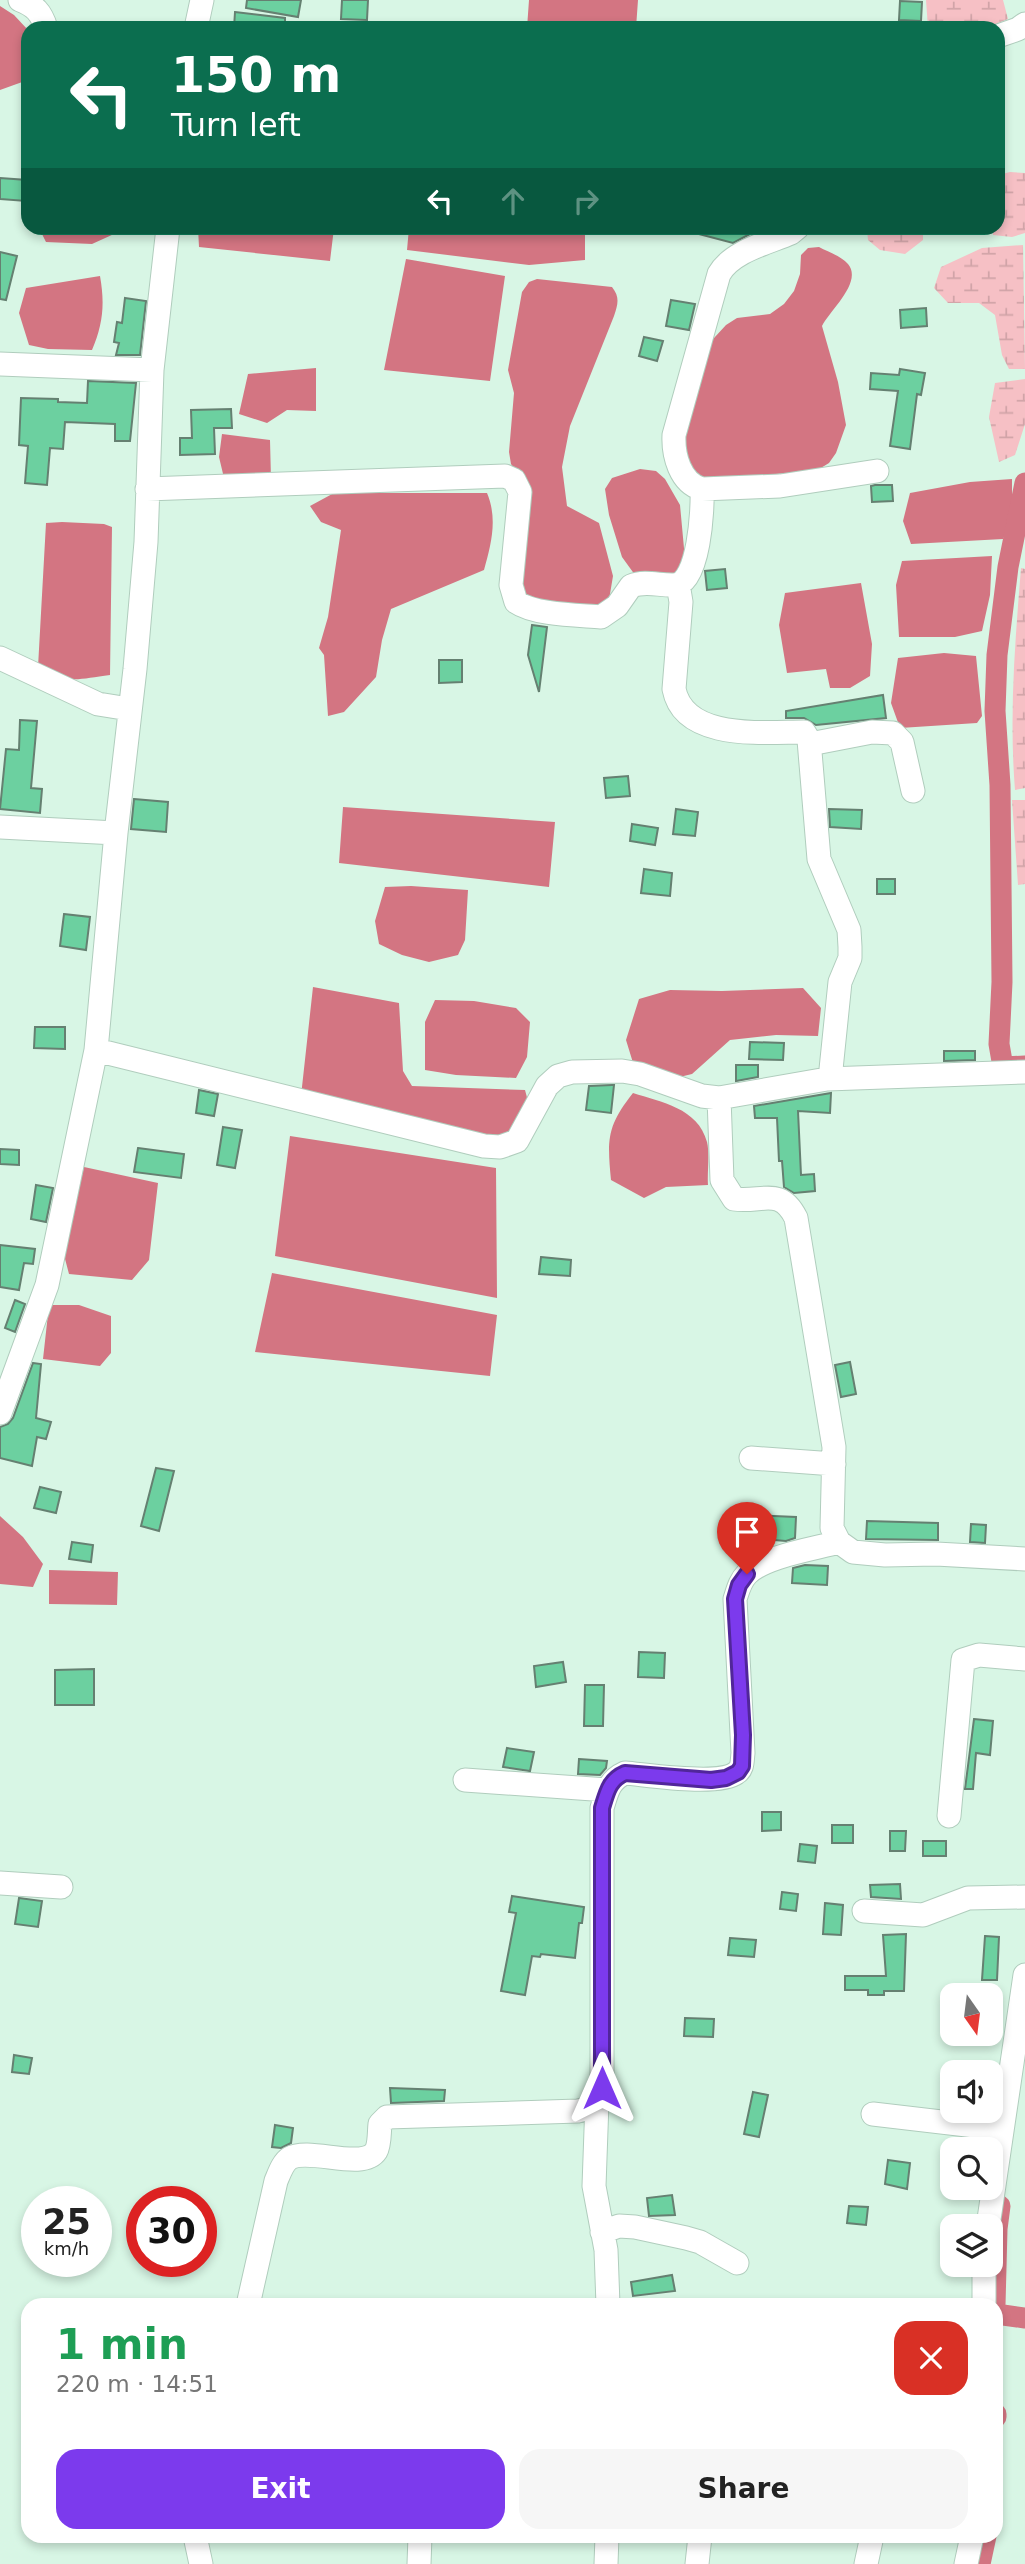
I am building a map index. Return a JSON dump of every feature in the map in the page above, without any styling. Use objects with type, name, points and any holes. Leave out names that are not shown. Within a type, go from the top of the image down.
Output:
[{"type":"street","points":[[20,0],[34,6],[44,21]]},
{"type":"street","points":[[198,21],[202,0]]},
{"type":"street","points":[[1005,34],[1025,24]]},
{"type":"street","points":[[0,1413],[47,1285],[96,1050],[146,542],[152,370],[167,235]]},
{"type":"street","points":[[786,235],[733,257],[724,264],[719,274],[674,435],[673,450],[678,464],[691,482],[702,489],[780,486],[877,471]]},
{"type":"street","points":[[0,364],[152,370]]},
{"type":"street","points":[[147,489],[505,477],[514,480],[520,492],[511,585],[516,602],[523,607],[601,617],[617,606],[631,586],[678,584],[685,581],[695,561],[702,489]]},
{"type":"street","points":[[678,584],[681,602],[674,689],[682,709],[696,720],[718,727],[750,731],[804,732],[810,744],[819,859],[849,930],[850,958],[840,982],[830,1079]]},
{"type":"street","points":[[0,658],[98,704],[130,709]]},
{"type":"street","points":[[810,744],[873,732],[893,733],[902,742],[913,790]]},
{"type":"street","points":[[0,827],[116,833]]},
{"type":"street","points":[[96,1050],[500,1147],[517,1141],[547,1086],[558,1076],[572,1072],[622,1071],[640,1074],[702,1097],[719,1098],[830,1079],[1025,1072]]},
{"type":"street","points":[[719,1098],[722,1180],[727,1190],[734,1199],[782,1199],[796,1218],[834,1447],[832,1528],[839,1542],[853,1552],[885,1555],[936,1554],[1025,1559]]},
{"type":"street","points":[[751,1458],[834,1464]]},
{"type":"street","points":[[608,2298],[608,2271],[594,2186],[597,2102],[602,2088],[602,1808],[607,1790],[615,1778],[625,1773],[711,1780],[726,1778],[738,1772],[742,1766],[743,1754],[735,1599],[739,1585],[747,1574],[763,1563],[839,1542]]},
{"type":"street","points":[[949,1816],[963,1660],[979,1655],[1025,1659]]},
{"type":"street","points":[[465,1780],[607,1790]]},
{"type":"street","points":[[0,1883],[61,1887]]},
{"type":"street","points":[[864,1911],[922,1915],[968,1898],[1025,1897]]},
{"type":"street","points":[[990,2214],[1025,1975]]},
{"type":"street","points":[[250,2298],[276,2181],[283,2165],[290,2158],[368,2157],[374,2154],[378,2147],[380,2124],[387,2117],[578,2111],[589,2109],[597,2102]]},
{"type":"street","points":[[873,2114],[1001,2129]]},
{"type":"street","points":[[602,2232],[619,2227],[635,2227],[686,2238],[701,2242],[737,2263]]},
{"type":"street","points":[[984,2277],[984,2298]]},
{"type":"street","points":[[196,2543],[201,2564]]},
{"type":"street","points":[[419,2543],[419,2564]]},
{"type":"street","points":[[606,2564],[607,2543]]},
{"type":"street","points":[[697,2564],[699,2543]]},
{"type":"street","points":[[866,2564],[870,2543]]},
{"type":"street","points":[[966,2564],[970,2543]]},
{"type":"green space","points":[[926,0],[1003,0],[1008,19],[1003,21],[928,21]]},
{"type":"green space","points":[[1005,173],[1025,173],[1025,233],[1012,237],[993,235],[1005,235]]},
{"type":"green space","points":[[868,235],[923,235],[923,240],[905,254],[880,250],[868,240]]},
{"type":"green space","points":[[1023,245],[1025,369],[1009,369],[1002,355],[995,315],[979,303],[948,303],[934,288],[941,267],[982,248]]},
{"type":"green space","points":[[1025,379],[1025,424],[1015,455],[999,462],[989,417],[995,383]]},
{"type":"green space","points":[[1021,568],[1025,569],[1025,788],[1015,790],[1013,706]]},
{"type":"green space","points":[[1012,800],[1025,800],[1025,884],[1018,885]]},
{"type":"shaded area","points":[[529,0],[638,0],[636,21],[528,21]]},
{"type":"shaded area","points":[[0,6],[21,22],[21,82],[0,90]]},
{"type":"shaded area","points":[[42,235],[112,235],[92,244],[46,242]]},
{"type":"shaded area","points":[[198,235],[333,235],[330,261],[199,247]]},
{"type":"shaded area","points":[[408,235],[585,235],[585,260],[529,265],[407,250]]},
{"type":"shaded area","points":[[819,247],[842,259],[852,271],[844,296],[822,326],[838,382],[846,425],[836,453],[829,463],[816,471],[706,483],[681,458],[703,350],[726,325],[737,318],[770,314],[784,304],[794,291],[800,274],[801,255],[808,248]]},
{"type":"shaded area","points":[[406,259],[505,276],[490,381],[384,370]]},
{"type":"shaded area","points":[[100,276],[102,314],[92,350],[48,349],[29,345],[19,313],[26,288]]},
{"type":"shaded area","points":[[537,279],[612,287],[617,297],[614,316],[570,426],[562,467],[567,506],[599,523],[613,576],[609,600],[599,608],[524,600],[521,587],[517,473],[511,464],[509,452],[514,393],[508,370],[522,292],[529,282]]},
{"type":"shaded area","points":[[316,368],[316,411],[287,410],[267,423],[239,414],[248,374]]},
{"type":"shaded area","points":[[222,434],[270,440],[271,479],[224,478],[219,457]]},
{"type":"shaded area","points":[[640,469],[656,471],[665,479],[680,505],[685,559],[677,575],[635,575],[622,557],[609,515],[605,489],[612,478]]},
{"type":"shaded area","points":[[1012,479],[1012,519],[1003,539],[911,544],[903,521],[910,493],[970,482]]},
{"type":"shaded area","points":[[334,493],[487,493],[493,522],[484,570],[391,609],[382,640],[376,677],[344,712],[328,716],[324,655],[319,648],[328,617],[341,530],[321,522],[310,506]]},
{"type":"shaded area","points":[[46,523],[104,524],[112,527],[110,675],[65,678],[38,667]]},
{"type":"shaded area","points":[[992,556],[990,595],[982,631],[955,637],[899,637],[896,585],[902,561]]},
{"type":"shaded area","points":[[861,583],[872,644],[870,676],[850,688],[830,688],[826,669],[787,673],[779,625],[785,593]]},
{"type":"shaded area","points":[[944,653],[976,656],[982,716],[977,723],[900,728],[891,703],[898,658]]},
{"type":"shaded area","points":[[343,807],[555,822],[549,887],[339,863]]},
{"type":"shaded area","points":[[385,887],[468,890],[465,940],[458,955],[429,962],[402,955],[379,944],[375,921]]},
{"type":"shaded area","points":[[313,987],[399,1003],[403,1071],[412,1086],[525,1090],[529,1105],[509,1137],[459,1133],[301,1096]]},
{"type":"shaded area","points":[[803,988],[821,1008],[818,1036],[776,1035],[730,1040],[692,1074],[667,1080],[634,1066],[626,1040],[639,999],[670,990]]},
{"type":"shaded area","points":[[435,1000],[474,1001],[516,1008],[530,1022],[527,1057],[516,1078],[456,1075],[425,1070],[425,1022]]},
{"type":"shaded area","points":[[633,1093],[666,1103],[696,1121],[707,1142],[708,1185],[666,1187],[644,1198],[611,1180],[611,1134],[618,1115]]},
{"type":"shaded area","points":[[290,1136],[496,1168],[497,1298],[275,1256]]},
{"type":"shaded area","points":[[84,1167],[158,1183],[149,1260],[132,1280],[69,1274],[64,1255]]},
{"type":"shaded area","points":[[272,1273],[497,1315],[490,1376],[255,1352]]},
{"type":"shaded area","points":[[49,1305],[79,1305],[111,1316],[111,1353],[100,1366],[43,1359]]},
{"type":"shaded area","points":[[0,1516],[23,1537],[43,1564],[33,1587],[0,1584]]},
{"type":"shaded area","points":[[49,1570],[118,1572],[117,1605],[49,1604]]},
{"type":"building","points":[[247,0],[301,0],[298,17],[246,8]]},
{"type":"building","points":[[342,0],[368,0],[367,20],[341,19]]},
{"type":"building","points":[[900,1],[922,2],[921,21],[899,20]]},
{"type":"building","points":[[235,12],[285,18],[285,21],[234,21]]},
{"type":"building","points":[[0,178],[21,180],[21,201],[0,199]]},
{"type":"building","points":[[703,235],[748,235],[733,243]]},
{"type":"building","points":[[0,252],[17,256],[6,300],[0,299]]},
{"type":"building","points":[[125,298],[146,301],[140,355],[116,355],[119,343],[114,342],[117,322],[122,323]]},
{"type":"building","points":[[671,300],[695,304],[689,330],[666,326]]},
{"type":"building","points":[[926,308],[927,326],[901,328],[900,310]]},
{"type":"building","points":[[644,337],[663,341],[657,361],[639,356]]},
{"type":"building","points":[[900,369],[925,373],[921,395],[917,394],[910,449],[890,446],[898,391],[870,389],[871,373],[899,375]]},
{"type":"building","points":[[88,381],[136,383],[130,441],[115,441],[115,424],[65,422],[63,449],[50,448],[47,485],[25,483],[28,446],[19,445],[21,398],[87,403]]},
{"type":"building","points":[[231,409],[232,428],[214,428],[215,454],[180,455],[180,438],[192,438],[191,410]]},
{"type":"building","points":[[892,485],[893,501],[872,502],[871,486]]},
{"type":"building","points":[[725,569],[727,588],[707,590],[705,571]]},
{"type":"building","points":[[532,625],[547,627],[539,692],[528,655]]},
{"type":"building","points":[[439,660],[462,660],[462,682],[439,683]]},
{"type":"building","points":[[883,695],[886,718],[816,725],[804,718],[786,718],[786,711]]},
{"type":"building","points":[[20,720],[37,721],[31,788],[42,789],[40,813],[0,809],[6,749],[19,750]]},
{"type":"building","points":[[628,776],[630,796],[606,798],[604,778]]},
{"type":"building","points":[[134,799],[168,802],[166,832],[131,829]]},
{"type":"building","points":[[676,809],[698,812],[695,836],[673,834]]},
{"type":"building","points":[[829,809],[862,810],[861,829],[830,827]]},
{"type":"building","points":[[632,824],[658,828],[655,845],[630,841]]},
{"type":"building","points":[[644,869],[672,873],[670,896],[641,893]]},
{"type":"building","points":[[877,879],[895,879],[895,894],[877,894]]},
{"type":"building","points":[[64,914],[90,917],[86,950],[60,946]]},
{"type":"building","points":[[35,1027],[65,1027],[65,1049],[34,1048]]},
{"type":"building","points":[[750,1042],[784,1043],[783,1060],[749,1059]]},
{"type":"building","points":[[944,1051],[975,1051],[975,1060],[944,1061]]},
{"type":"building","points":[[736,1065],[758,1065],[758,1077],[736,1081]]},
{"type":"building","points":[[614,1085],[611,1113],[586,1110],[589,1086]]},
{"type":"building","points":[[199,1090],[218,1094],[214,1116],[196,1113]]},
{"type":"building","points":[[831,1093],[830,1113],[798,1111],[801,1175],[814,1174],[815,1191],[794,1193],[784,1187],[782,1161],[779,1161],[777,1118],[755,1118],[754,1106]]},
{"type":"building","points":[[223,1127],[242,1130],[235,1168],[217,1165]]},
{"type":"building","points":[[138,1148],[184,1154],[181,1178],[134,1172]]},
{"type":"building","points":[[0,1149],[19,1150],[19,1165],[0,1164]]},
{"type":"building","points":[[36,1185],[53,1188],[46,1222],[31,1219]]},
{"type":"building","points":[[0,1245],[35,1249],[33,1264],[24,1263],[19,1290],[0,1287]]},
{"type":"building","points":[[541,1257],[571,1260],[570,1276],[539,1274]]},
{"type":"building","points":[[15,1300],[25,1304],[15,1332],[5,1328]]},
{"type":"building","points":[[850,1362],[856,1394],[841,1397],[835,1365]]},
{"type":"building","points":[[33,1363],[41,1364],[36,1418],[51,1422],[46,1439],[37,1437],[32,1466],[0,1458],[0,1427],[13,1418]]},
{"type":"building","points":[[156,1468],[174,1471],[159,1531],[141,1526]]},
{"type":"building","points":[[40,1487],[61,1492],[56,1513],[34,1508]]},
{"type":"building","points":[[735,1506],[753,1507],[753,1515],[796,1517],[795,1538],[786,1541],[751,1538],[751,1544],[732,1543]]},
{"type":"building","points":[[867,1521],[938,1523],[938,1540],[866,1539]]},
{"type":"building","points":[[971,1524],[986,1525],[985,1543],[970,1542]]},
{"type":"building","points":[[72,1542],[93,1545],[91,1562],[69,1559]]},
{"type":"building","points":[[805,1565],[828,1566],[827,1585],[792,1583],[793,1568]]},
{"type":"building","points":[[639,1652],[665,1653],[664,1678],[638,1677]]},
{"type":"building","points":[[563,1662],[566,1682],[536,1687],[534,1666]]},
{"type":"building","points":[[94,1669],[94,1705],[55,1705],[55,1670]]},
{"type":"building","points":[[585,1685],[604,1685],[603,1726],[584,1726]]},
{"type":"building","points":[[974,1719],[993,1721],[990,1755],[976,1753],[973,1789],[965,1789]]},
{"type":"building","points":[[507,1748],[534,1752],[530,1771],[503,1767]]},
{"type":"building","points":[[579,1759],[607,1761],[606,1768],[600,1775],[578,1774]]},
{"type":"building","points":[[762,1812],[781,1812],[781,1830],[762,1831]]},
{"type":"building","points":[[832,1825],[853,1825],[853,1843],[832,1843]]},
{"type":"building","points":[[890,1831],[906,1831],[905,1851],[890,1851]]},
{"type":"building","points":[[923,1841],[946,1841],[946,1856],[923,1856]]},
{"type":"building","points":[[800,1844],[817,1846],[815,1863],[798,1861]]},
{"type":"building","points":[[900,1884],[901,1899],[871,1897],[870,1885]]},
{"type":"building","points":[[782,1892],[798,1894],[796,1911],[780,1909]]},
{"type":"building","points":[[512,1896],[584,1907],[582,1923],[579,1923],[575,1958],[541,1954],[540,1957],[532,1956],[525,1995],[501,1991],[516,1913],[509,1912]]},
{"type":"building","points":[[19,1898],[42,1901],[38,1927],[15,1924]]},
{"type":"building","points":[[825,1903],[843,1905],[841,1935],[823,1934]]},
{"type":"building","points":[[906,1934],[904,1991],[884,1991],[884,1995],[868,1995],[868,1990],[845,1990],[845,1976],[886,1976],[883,1935]]},
{"type":"building","points":[[985,1936],[999,1937],[997,1980],[982,1980]]},
{"type":"building","points":[[730,1938],[756,1940],[754,1957],[728,1955]]},
{"type":"building","points":[[685,2018],[714,2019],[713,2037],[684,2036]]},
{"type":"building","points":[[14,2055],[32,2058],[29,2074],[12,2072]]},
{"type":"building","points":[[390,2088],[445,2090],[444,2101],[391,2103]]},
{"type":"building","points":[[753,2092],[768,2095],[759,2137],[744,2134]]},
{"type":"building","points":[[275,2125],[293,2128],[291,2143],[281,2148],[272,2147]]},
{"type":"building","points":[[888,2160],[910,2163],[907,2189],[885,2184]]},
{"type":"building","points":[[672,2195],[675,2215],[649,2216],[647,2198]]},
{"type":"building","points":[[849,2206],[868,2207],[866,2225],[847,2223]]},
{"type":"building","points":[[672,2275],[675,2291],[633,2296],[631,2282]]},
{"type":"waterway","points":[[1025,483],[1008,567],[997,655],[995,711],[1000,785],[1002,982],[999,1044],[1003,1067],[1025,1066]]},
{"type":"waterway","points":[[995,2298],[1000,2206]]},
{"type":"waterway","points":[[1003,2315],[1025,2318]]},
{"type":"waterway","points":[[980,2564],[984,2543]]},
{"type":"route","points":[[602,2088],[602,1808],[607,1790],[615,1778],[625,1773],[711,1780],[726,1778],[738,1772],[742,1766],[743,1735],[735,1599],[739,1585],[747,1574]]}]
